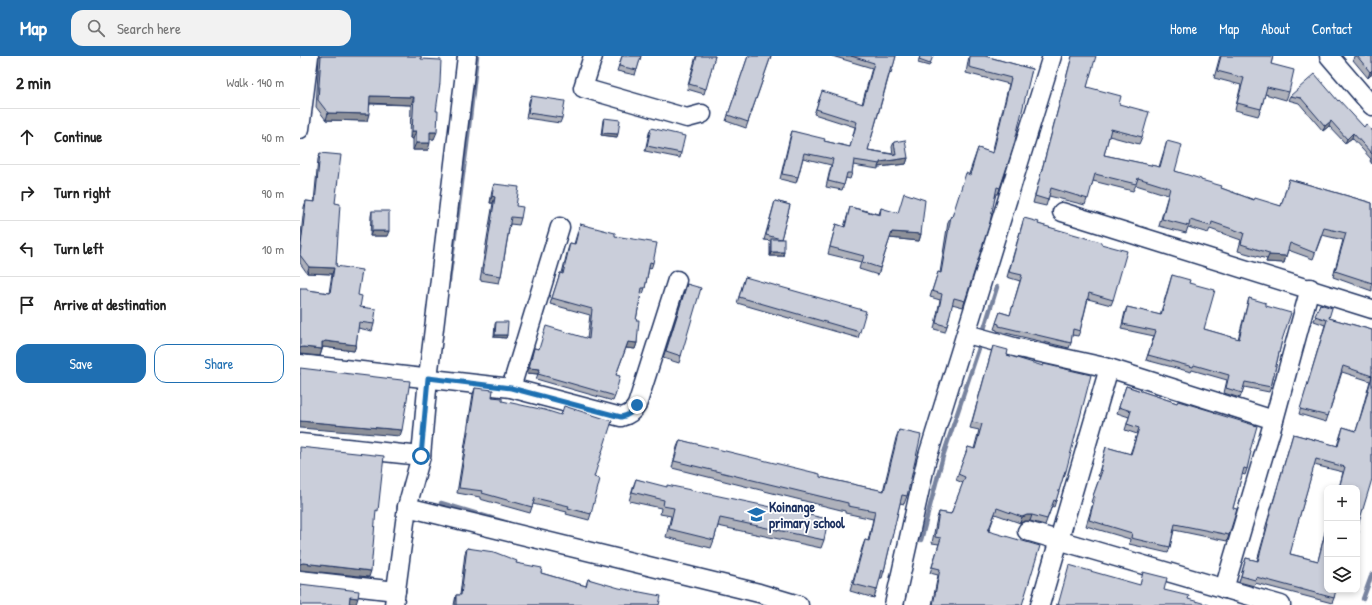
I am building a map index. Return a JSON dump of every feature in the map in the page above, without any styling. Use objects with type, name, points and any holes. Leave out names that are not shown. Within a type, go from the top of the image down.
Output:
[{"type":"street","points":[[300,128],[309,56]]},
{"type":"street","points":[[300,580],[395,598],[407,507],[421,456],[428,378],[467,56]]},
{"type":"street","points":[[593,56],[583,88],[687,118],[702,114]]},
{"type":"street","points":[[894,605],[926,462],[967,334],[1052,56]]},
{"type":"street","points":[[1329,56],[1372,106]]},
{"type":"street","points":[[1062,212],[1372,308]]},
{"type":"street","points":[[511,388],[560,227]]},
{"type":"street","points":[[300,364],[511,388],[621,417],[627,416],[637,405],[677,280]]},
{"type":"street","points":[[1224,589],[1274,420],[1310,288]]},
{"type":"street","points":[[967,334],[1014,347],[1109,368],[1274,420]]},
{"type":"street","points":[[1040,605],[1109,368]]},
{"type":"street","points":[[300,443],[421,456]]},
{"type":"street","points":[[407,507],[757,599],[799,605]]},
{"type":"street","points":[[1027,531],[1281,605]]},
{"type":"building","points":[[321,56],[421,56],[421,59],[441,60],[440,83],[436,111],[438,111],[437,132],[430,132],[430,143],[416,143],[416,131],[412,131],[414,97],[370,96],[369,114],[328,113],[318,100]]},
{"type":"building","points":[[622,56],[641,56],[637,70],[619,66]]},
{"type":"building","points":[[697,56],[715,56],[706,89],[689,84]]},
{"type":"building","points":[[748,56],[771,56],[748,122],[728,115]]},
{"type":"building","points":[[851,56],[896,56],[893,67],[891,67],[868,150],[896,155],[894,142],[905,140],[908,158],[880,162],[880,164],[854,160],[852,173],[847,173],[844,185],[828,181],[833,159],[804,153],[798,177],[782,174],[792,131],[850,147],[857,122],[816,109],[822,91],[863,104],[874,63]]},
{"type":"building","points":[[920,56],[933,56],[930,64],[919,60]]},
{"type":"building","points":[[970,56],[985,56],[1032,69],[1014,145],[1000,188],[997,187],[990,222],[965,301],[954,298],[947,326],[936,323],[942,294],[932,291],[938,272],[941,273],[951,216],[952,217],[966,173],[970,175],[978,148],[993,153],[1011,78],[969,67]]},
{"type":"building","points":[[1072,56],[1096,56],[1087,87],[1121,96],[1119,104],[1149,112],[1142,137],[1111,129],[1104,155],[1160,167],[1167,141],[1182,145],[1175,171],[1222,186],[1221,188],[1254,200],[1255,198],[1281,206],[1289,179],[1372,203],[1372,283],[1335,271],[1346,233],[1324,228],[1315,253],[1290,243],[1286,256],[1269,255],[1269,253],[1241,244],[1244,233],[1212,222],[1211,226],[1190,220],[1189,226],[1162,219],[1170,188],[1138,178],[1136,184],[1095,174],[1088,199],[1051,188],[1048,200],[1035,196]]},
{"type":"building","points":[[1221,56],[1273,56],[1271,64],[1294,70],[1289,92],[1267,87],[1261,109],[1237,103],[1244,78],[1217,71]]},
{"type":"building","points":[[1357,56],[1372,56],[1372,70],[1370,72]]},
{"type":"building","points":[[1315,74],[1338,101],[1339,100],[1364,127],[1366,124],[1372,130],[1372,154],[1353,133],[1347,139],[1331,121],[1325,126],[1301,98],[1290,96]]},
{"type":"building","points":[[531,96],[565,101],[562,118],[528,113]]},
{"type":"building","points":[[604,118],[620,120],[618,134],[602,133]]},
{"type":"building","points":[[651,128],[685,136],[681,153],[647,146]]},
{"type":"building","points":[[320,153],[341,155],[335,203],[340,204],[336,266],[362,270],[358,295],[362,296],[360,307],[376,309],[374,324],[359,322],[356,345],[325,341],[322,342],[322,349],[300,348],[300,288],[330,293],[334,268],[309,267],[300,255],[306,201],[315,202]]},
{"type":"building","points":[[494,184],[519,187],[516,206],[523,207],[521,218],[511,217],[501,276],[483,273],[495,197],[492,196]]},
{"type":"building","points":[[904,193],[925,200],[921,234],[892,232],[880,268],[862,262],[864,256],[830,247],[836,224],[845,227],[850,207],[880,215],[881,208],[898,213]]},
{"type":"building","points":[[775,201],[790,205],[781,239],[766,235]]},
{"type":"building","points":[[372,211],[389,211],[389,231],[372,231]]},
{"type":"building","points":[[1024,218],[1039,222],[1038,224],[1127,251],[1113,300],[1089,293],[1080,331],[1073,329],[1071,343],[999,326],[999,324],[996,323],[1000,312],[1010,315],[1022,275],[1009,272]]},
{"type":"building","points":[[580,224],[615,233],[615,236],[657,243],[653,263],[650,262],[645,288],[642,288],[636,320],[639,320],[637,343],[628,342],[616,375],[620,376],[615,396],[538,374],[540,369],[529,368],[534,348],[539,349],[546,326],[589,339],[592,309],[552,298],[560,273],[563,274],[570,243],[575,244]]},
{"type":"building","points":[[771,239],[784,239],[784,252],[771,252]]},
{"type":"building","points":[[1172,275],[1190,280],[1189,283],[1215,290],[1204,329],[1239,339],[1249,298],[1266,303],[1266,306],[1291,313],[1282,340],[1271,387],[1245,382],[1242,393],[1226,388],[1229,375],[1194,365],[1193,367],[1148,355],[1156,331],[1123,324],[1127,307],[1161,315]]},
{"type":"building","points":[[745,277],[866,311],[860,332],[739,297]]},
{"type":"building","points":[[687,284],[701,288],[681,356],[666,351]]},
{"type":"building","points":[[1320,304],[1332,308],[1329,318],[1372,330],[1372,376],[1343,366],[1328,416],[1300,409],[1327,320],[1315,316]]},
{"type":"building","points":[[496,322],[508,322],[507,335],[495,335]]},
{"type":"building","points":[[993,346],[1008,350],[1007,355],[1043,366],[1044,364],[1091,375],[1066,471],[1056,501],[1054,500],[1047,519],[1032,515],[1022,517],[997,508],[988,531],[1040,546],[1022,605],[933,605],[940,569],[932,567],[941,538],[935,537],[939,512],[951,514],[965,477],[958,474],[968,447],[975,449],[982,424],[972,422]]},
{"type":"building","points":[[300,368],[410,381],[402,430],[300,421]]},
{"type":"building","points":[[1372,376],[1372,479],[1360,519],[1360,485],[1340,485],[1345,467],[1316,459],[1290,554],[1318,561],[1324,537],[1324,593],[1335,593],[1334,598],[1256,577],[1255,580],[1241,576],[1246,558],[1258,561],[1293,434],[1338,446],[1343,427],[1356,431]]},
{"type":"building","points":[[1126,386],[1177,403],[1178,401],[1257,426],[1247,469],[1244,468],[1233,508],[1237,509],[1229,535],[1175,524],[1170,547],[1131,538],[1132,533],[1089,520],[1095,497],[1093,496],[1102,471],[1100,470],[1106,447],[1131,454],[1139,428],[1127,424],[1131,411],[1119,407]]},
{"type":"building","points":[[475,388],[493,390],[492,397],[502,398],[502,401],[561,415],[564,406],[612,421],[594,477],[600,479],[591,514],[568,508],[569,506],[535,498],[532,507],[482,493],[483,491],[459,488]]},
{"type":"building","points":[[899,430],[921,435],[907,496],[902,495],[884,571],[882,570],[877,590],[853,584],[865,540],[869,541],[875,511],[848,506],[848,503],[674,461],[680,440],[820,474],[820,477],[884,491]]},
{"type":"building","points":[[300,447],[384,456],[378,511],[376,510],[371,571],[303,563],[300,564]]},
{"type":"building","points":[[636,479],[667,487],[667,485],[828,519],[824,540],[720,518],[714,540],[669,529],[674,508],[663,506],[664,500],[632,492]]},
{"type":"building","points":[[467,548],[494,552],[517,561],[516,563],[542,568],[541,573],[586,586],[588,579],[619,588],[661,596],[659,605],[456,605],[456,595],[461,595]]},
{"type":"building","points":[[1069,565],[1140,585],[1143,572],[1167,578],[1164,590],[1189,596],[1188,599],[1209,605],[1058,605]]},
{"type":"building","points":[[300,584],[359,591],[358,598],[350,597],[349,605],[300,605]]},
{"type":"waterway","points":[[449,281],[477,56]]},
{"type":"waterway","points":[[984,329],[997,287]]},
{"type":"waterway","points":[[921,540],[943,456],[980,345]]},
{"type":"waterway","points":[[441,503],[508,523]]},
{"type":"waterway","points":[[1363,599],[1372,574]]},
{"type":"place","name":"Koinange primary school","points":[[756,515]]},
{"type":"route","points":[[421,456],[428,378],[511,388],[621,417],[627,416],[637,405]]}]
